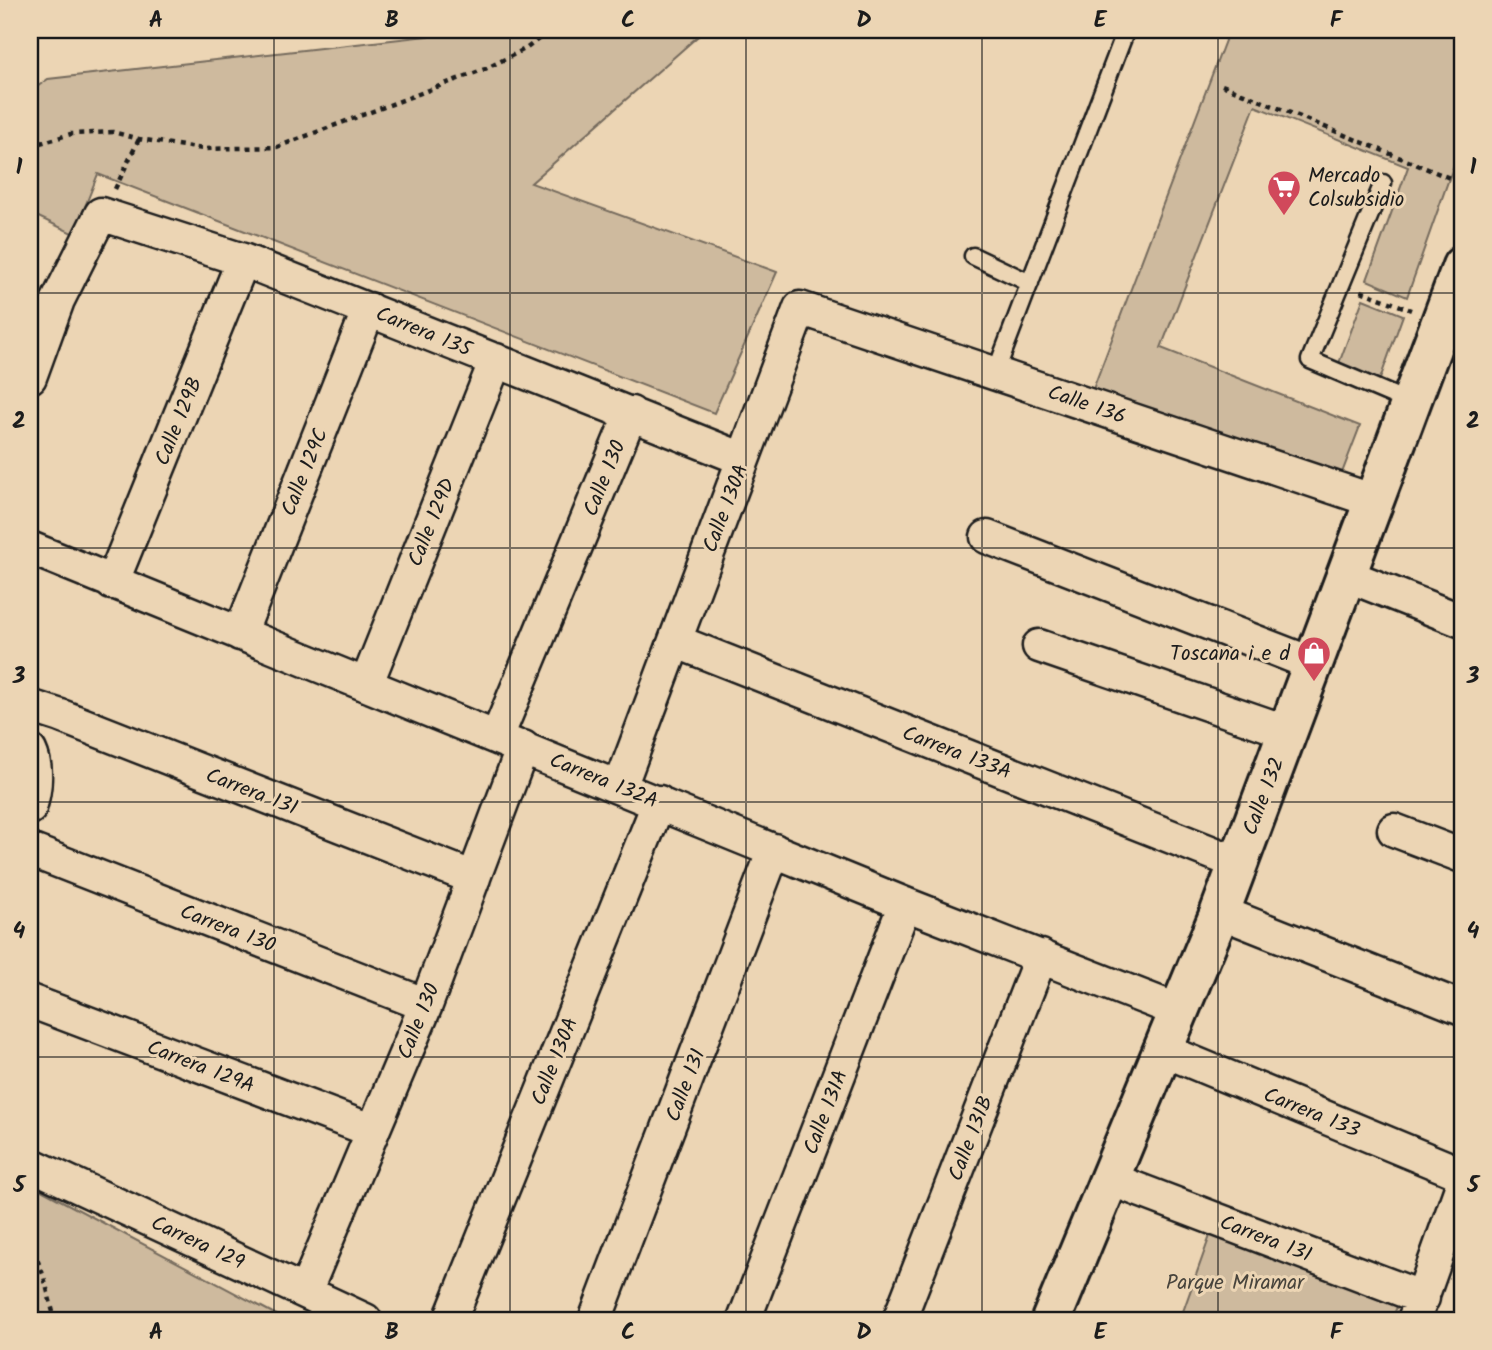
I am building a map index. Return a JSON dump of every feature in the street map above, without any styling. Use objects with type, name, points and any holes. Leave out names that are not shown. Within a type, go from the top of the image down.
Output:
[{"type":"street","name":"Carrera 135","points":[[102,214],[243,260],[743,459]]},
{"type":"street","points":[[30,377],[58,300],[102,214]]},
{"type":"street","name":"Calle 129B","points":[[112,583],[243,260]]},
{"type":"street","name":"Calle 132","points":[[1051,1320],[1220,912],[1462,266]]},
{"type":"street","name":"Calle 136","points":[[800,308],[1374,500]]},
{"type":"street","name":"Calle 130A","points":[[620,787],[800,308]]},
{"type":"street","name":"Calle 129C","points":[[240,634],[369,309]]},
{"type":"street","name":"Calle 129D","points":[[366,685],[496,360]]},
{"type":"street","name":"Calle 130","points":[[305,1292],[426,1005],[474,878],[510,742],[631,413]]},
{"type":"street","points":[[987,537],[1313,664]]},
{"type":"street","name":"Carrera 132A","points":[[30,548],[905,904],[1179,1011]]},
{"type":"street","points":[[1346,575],[1462,621]]},
{"type":"street","name":"Carrera 133A","points":[[675,641],[1238,863]]},
{"type":"street","points":[[1039,646],[1288,732]]},
{"type":"street","name":"Carrera 131","points":[[30,706],[474,878]]},
{"type":"street","points":[[30,751],[33,757],[35,791],[30,808]]},
{"type":"street","name":"Calle 130A","points":[[450,1320],[659,802]]},
{"type":"street","points":[[1394,830],[1462,856]]},
{"type":"street","name":"Carrera 130","points":[[30,850],[426,1005]]},
{"type":"street","name":"Calle 131","points":[[595,1320],[774,850]]},
{"type":"street","name":"Calle 131A","points":[[744,1320],[905,904]]},
{"type":"street","points":[[1220,912],[1462,1008]]},
{"type":"street","name":"Calle 131B","points":[[899,1320],[1041,956]]},
{"type":"street","name":"Carrera 129A","points":[[30,1001],[373,1131]]},
{"type":"street","name":"Carrera 133","points":[[1163,1050],[1462,1174]]},
{"type":"street","name":"Carrera 129","points":[[30,1164],[305,1292],[345,1316]]},
{"type":"street","name":"Carrera 131","points":[[1110,1179],[1419,1309]]},
{"type":"street","points":[[1419,1309],[1462,1185]]},
{"type":"lane","points":[[995,373],[1126,30]]},
{"type":"lane","points":[[1383,183],[1310,360],[1411,403]]},
{"type":"lane","points":[[973,256],[1030,283]]},
{"type":"path","points":[[30,146],[71,134],[113,132],[139,139],[204,149],[277,147],[485,69],[527,48],[550,30]]},
{"type":"path","points":[[1222,85],[1457,181]]},
{"type":"path","points":[[102,214],[139,139]]},
{"type":"path","points":[[1342,283],[1412,311]]},
{"type":"path","points":[[30,1241],[44,1277],[55,1320]]},
{"type":"green space","points":[[462,30],[705,30],[531,183],[777,272],[714,413],[98,174],[74,234],[30,213],[30,92],[48,79]]},
{"type":"green space","points":[[1229,30],[1462,30],[1462,142],[1407,297],[1367,280],[1408,167],[1255,106],[1161,348],[1360,426],[1340,478],[1090,397]]},
{"type":"green space","points":[[1363,299],[1403,315],[1379,382],[1338,366]]},
{"type":"green space","points":[[30,1184],[286,1320],[30,1320]]},
{"type":"green space","name":"Parque Miramar","points":[[1211,1233],[1399,1301],[1392,1320],[1180,1320]]},
{"type":"place","name":"Mercado Colsubsidio","points":[[1284,217]]},
{"type":"place","name":"Toscana i e d","points":[[1314,683]]}]
